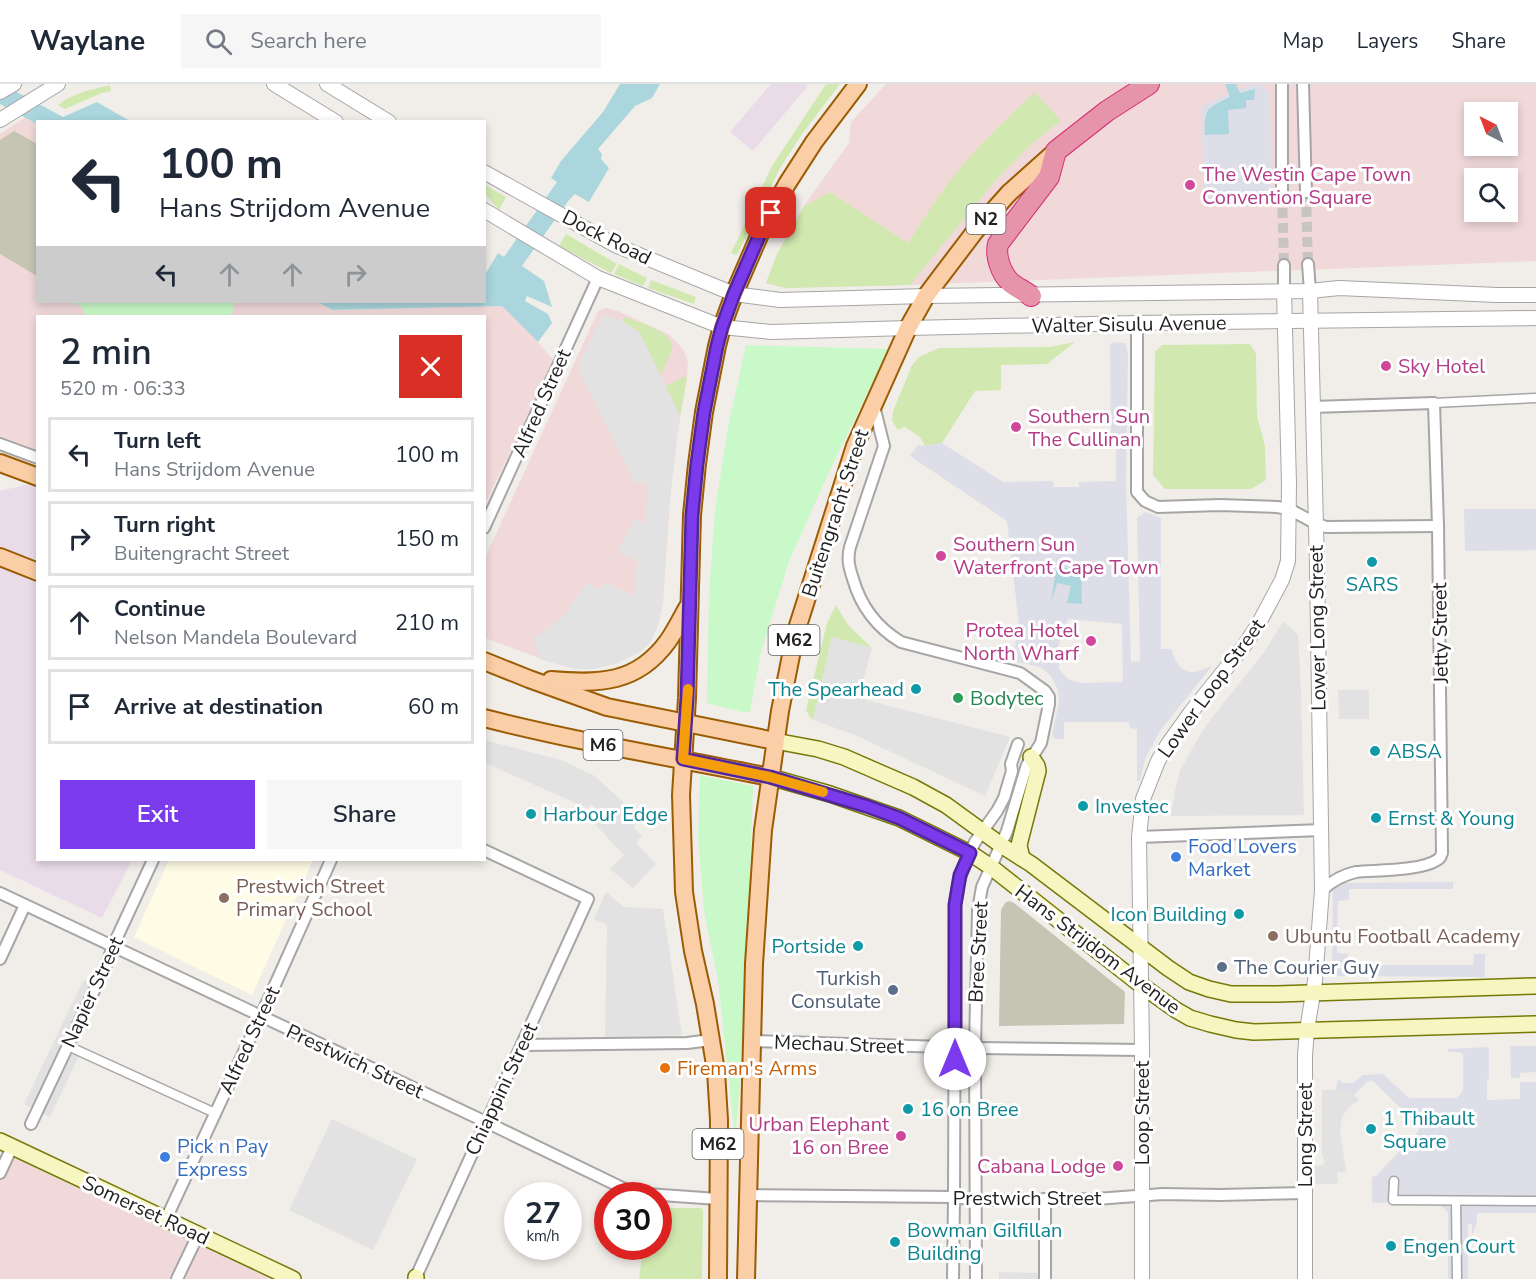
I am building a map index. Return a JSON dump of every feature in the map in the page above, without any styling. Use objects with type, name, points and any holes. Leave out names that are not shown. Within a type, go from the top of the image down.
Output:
[{"type":"highway","name":"N2","points":[[1059,148],[1107,111],[1149,84]]},
{"type":"highway","points":[[1031,296],[1010,282],[1000,266],[996,250],[998,244],[1049,177],[1059,148]]},
{"type":"main road","points":[[722,327],[763,227],[814,142],[858,84]]},
{"type":"main road","name":"N2","points":[[909,327],[926,296],[976,230],[1008,193],[1059,148]]},
{"type":"main road","name":"M62","points":[[718,1279],[719,1120],[716,1071],[684,892],[681,795],[687,698],[692,515],[704,412],[722,327]]},
{"type":"main road","name":"Buitengracht Street","points":[[746,1279],[754,964],[763,830],[780,711],[795,635],[855,446],[909,327]]},
{"type":"main road","points":[[0,463],[36,476]]},
{"type":"main road","points":[[0,557],[36,571]]},
{"type":"main road","points":[[529,679],[591,683],[633,673],[661,650],[689,604]]},
{"type":"main road","name":"M6","points":[[486,662],[607,707],[685,722]]},
{"type":"main road","name":"M6","points":[[486,718],[683,759]]},
{"type":"main road","name":"Hans Strijdom Avenue","points":[[685,722],[818,749],[867,766],[913,787],[946,806],[1023,858],[1168,968],[1189,982],[1209,989],[1231,994],[1536,986]]},
{"type":"main road","points":[[1023,858],[1019,846],[1038,771],[1031,757]]},
{"type":"main road","name":"Hans Strijdom Avenue","points":[[683,759],[770,777],[830,794],[899,818],[970,853],[1141,985],[1190,1018],[1236,1030],[1254,1032],[1536,1024]]},
{"type":"main road","name":"Somerset Road","points":[[6,1144],[288,1278]]},
{"type":"street","points":[[0,92],[14,84]]},
{"type":"street","points":[[274,84],[333,120]]},
{"type":"street","points":[[327,84],[386,120]]},
{"type":"street","points":[[1282,84],[1282,193]]},
{"type":"street","points":[[1303,84],[1306,192]]},
{"type":"street","points":[[2,119],[53,87]]},
{"type":"street","name":"Dock Road","points":[[486,173],[615,245],[734,294]]},
{"type":"street","name":"Dock Road","points":[[486,211],[598,278],[722,327]]},
{"type":"street","name":"Lower Long Street","points":[[1308,264],[1313,407],[1322,890],[1314,993]]},
{"type":"street","points":[[1284,265],[1284,291]]},
{"type":"street","name":"Alfred Street","points":[[486,524],[598,278]]},
{"type":"street","name":"Walter Sisulu Avenue","points":[[734,294],[780,300],[1310,291],[1339,288],[1536,295]]},
{"type":"street","name":"Lower Loop Street","points":[[1141,948],[1139,837],[1143,799],[1158,761],[1191,712],[1244,646],[1259,623],[1282,580],[1288,561],[1284,291]]},
{"type":"street","name":"Walter Sisulu Avenue","points":[[722,327],[771,332],[909,327],[1536,318]]},
{"type":"street","points":[[1137,323],[1137,492],[1145,501],[1158,507],[1265,506],[1289,509],[1326,527],[1438,526]]},
{"type":"street","points":[[1313,407],[1536,398]]},
{"type":"street","name":"Jetty Street","points":[[1322,890],[1346,874],[1422,866],[1436,861],[1442,853],[1438,526],[1434,403]]},
{"type":"street","name":"Bree Street","points":[[873,404],[884,446],[847,559],[856,590],[864,607],[876,623],[890,636],[901,642],[1020,673],[1039,686],[1049,697],[1041,743],[1027,765],[1007,831],[982,887],[978,910],[975,1048],[976,1279]]},
{"type":"street","points":[[0,444],[36,457]]},
{"type":"street","name":"Bree Street","points":[[953,1279],[955,905],[960,875],[970,853],[982,831],[1002,805],[1018,744]]},
{"type":"street","points":[[1139,837],[1321,830]]},
{"type":"street","name":"Chiappini Street","points":[[416,1278],[588,899],[486,851]]},
{"type":"street","name":"Napier Street","points":[[31,1124],[153,861]]},
{"type":"street","name":"Alfred Street","points":[[166,1220],[331,861]]},
{"type":"street","name":"Prestwich Street","points":[[0,893],[633,1193],[718,1199]]},
{"type":"street","points":[[0,959],[25,905]]},
{"type":"street","name":"Loop Street","points":[[1141,948],[1142,1279]]},
{"type":"street","name":"Long Street","points":[[1305,1279],[1305,1092],[1307,1030],[1314,993]]},
{"type":"street","points":[[522,1045],[687,1043],[711,1040]]},
{"type":"street","name":"Mechau Street","points":[[752,1041],[975,1048],[1142,1050]]},
{"type":"street","points":[[68,1046],[215,1113]]},
{"type":"street","points":[[0,1173],[6,1144]]},
{"type":"street","points":[[1394,1181],[1393,1200],[1536,1201]]},
{"type":"street","name":"Prestwich Street","points":[[747,1195],[954,1197],[976,1200],[1095,1199],[1163,1194],[1306,1193]]},
{"type":"street","points":[[1045,1199],[1045,1279]]},
{"type":"street","points":[[1456,1201],[1457,1279]]},
{"type":"street","points":[[177,1279],[198,1235]]},
{"type":"shaded area","points":[[771,84],[805,84],[808,86],[753,151],[730,132]]},
{"type":"shaded area","points":[[886,84],[1536,84],[1536,261],[910,285],[786,288],[766,283],[777,254],[804,206],[849,143],[851,122]]},
{"type":"shaded area","points":[[1253,84],[1262,86],[1268,91],[1270,97],[1272,194],[1213,196],[1212,199],[1204,199],[1201,107]]},
{"type":"shaded area","points":[[26,117],[36,123],[36,303],[320,303],[332,310],[502,306],[554,361],[486,502],[486,315],[36,315],[36,453],[0,439],[0,134]]},
{"type":"shaded area","points":[[14,131],[36,143],[36,275],[0,254],[0,140]]},
{"type":"shaded area","points":[[606,308],[618,311],[670,335],[683,349],[688,361],[687,378],[671,486],[663,602],[658,625],[651,641],[640,652],[615,664],[593,669],[575,669],[486,638],[486,556],[598,311]]},
{"type":"shaded area","points":[[603,314],[622,321],[639,332],[680,416],[668,515],[663,602],[658,625],[651,641],[640,652],[615,664],[593,669],[575,669],[540,659],[533,638],[565,615],[587,582],[600,590],[606,582],[635,597],[637,561],[618,552],[635,519],[646,523],[647,483],[635,484],[579,371],[584,352]]},
{"type":"shaded area","points":[[1112,342],[1125,343],[1128,353],[1126,483],[1131,662],[1140,661],[1137,518],[1145,512],[1161,518],[1161,649],[1171,649],[1181,668],[1189,672],[1212,666],[1160,731],[1145,759],[1140,781],[1137,781],[1137,729],[1130,728],[1129,722],[1064,722],[1064,739],[1055,739],[1052,735],[1059,702],[1058,690],[1051,676],[1040,667],[1012,661],[1019,625],[1007,521],[910,456],[918,445],[942,443],[1003,482],[1053,481],[1054,487],[1079,487],[1079,482],[1116,481],[1116,442],[1111,442],[1110,345]],"holes":[[[1068,619],[1122,624],[1123,682],[1080,683],[1068,679],[1059,669],[1059,661],[1054,658]]]},
{"type":"shaded area","points":[[36,482],[36,861],[131,861],[102,918],[0,870],[0,491]]},
{"type":"shaded area","points":[[1464,509],[1536,509],[1536,550],[1465,551]]},
{"type":"shaded area","points":[[1283,621],[1298,635],[1304,815],[1171,816],[1180,770],[1207,724],[1265,651]]},
{"type":"shaded area","points":[[832,637],[872,648],[860,692],[866,700],[1010,737],[985,796],[855,735],[813,720]]},
{"type":"shaded area","points":[[1338,690],[1369,690],[1369,719],[1339,719]]},
{"type":"shaded area","points":[[486,741],[561,760],[595,776],[641,819],[633,827],[642,836],[636,843],[656,864],[633,888],[610,869],[624,855],[589,818],[598,811],[592,804],[587,808],[486,763]]},
{"type":"shaded area","name":"Prestwich Street Primary School","points":[[169,861],[313,861],[252,995],[134,937]]},
{"type":"shaded area","points":[[1453,882],[1453,889],[1349,889],[1349,900],[1338,901],[1337,953],[1348,954],[1349,965],[1473,965],[1474,954],[1485,954],[1485,977],[1332,976],[1333,883]]},
{"type":"shaded area","points":[[606,892],[624,907],[663,909],[682,1035],[605,1037],[607,925],[594,919]]},
{"type":"shaded area","points":[[1009,901],[1125,992],[1124,1024],[999,1026],[1001,910]]},
{"type":"shaded area","points":[[102,974],[68,1045],[79,1056],[50,1117],[24,1104],[83,981]]},
{"type":"shaded area","points":[[1510,1046],[1536,1046],[1536,1072],[1520,1073],[1520,1078],[1511,1078]]},
{"type":"shaded area","points":[[1489,1047],[1487,1100],[1520,1099],[1520,1082],[1536,1082],[1536,1213],[1477,1213],[1477,1223],[1472,1235],[1472,1224],[1468,1224],[1468,1279],[1448,1279],[1448,1213],[1445,1209],[1435,1201],[1372,1203],[1372,1177],[1376,1176],[1417,1133],[1419,1126],[1373,1081],[1367,1082],[1354,1095],[1349,1090],[1336,1090],[1338,1079],[1342,1083],[1353,1083],[1363,1075],[1383,1074],[1409,1098],[1456,1098],[1463,1089],[1463,1054],[1448,1052],[1448,1049]]},
{"type":"shaded area","points":[[1322,1090],[1349,1090],[1359,1100],[1349,1107],[1342,1117],[1340,1129],[1346,1172],[1337,1172],[1338,1182],[1335,1184],[1312,1184],[1309,1178],[1315,1164],[1321,1166],[1325,1162],[1322,1156]]},
{"type":"shaded area","points":[[332,1119],[417,1159],[373,1250],[289,1210]]},
{"type":"shaded area","points":[[12,1147],[285,1279],[0,1279],[0,1173]]},
{"type":"shaded area","points":[[999,1272],[1039,1273],[1039,1279],[999,1279]]},
{"type":"green space","points":[[826,84],[840,84],[802,134],[779,170],[737,255],[731,253],[772,166]]},
{"type":"green space","points":[[110,85],[111,91],[65,109],[58,105],[76,94]]},
{"type":"green space","points":[[1035,92],[1061,121],[1035,141],[994,182],[910,285],[786,288],[766,283],[777,254],[804,206],[830,192],[908,243],[951,179],[973,153]]},
{"type":"green space","points":[[486,186],[506,197],[499,210],[486,195]]},
{"type":"green space","points":[[566,234],[617,264],[611,273],[559,246]]},
{"type":"green space","points":[[619,264],[647,278],[643,286],[614,274]]},
{"type":"green space","points":[[651,280],[696,297],[694,304],[648,288]]},
{"type":"green space","points":[[75,303],[235,303],[231,315],[85,315],[83,308]]},
{"type":"green space","points":[[624,317],[661,332],[671,342],[672,348],[661,375],[639,332],[622,321]]},
{"type":"green space","points":[[1075,342],[1047,364],[1001,365],[1001,390],[975,391],[942,443],[925,446],[920,437],[905,427],[898,430],[892,421],[893,411],[912,365],[919,357],[939,348],[1049,347]]},
{"type":"green space","points":[[1250,344],[1256,354],[1257,416],[1265,446],[1266,480],[1251,489],[1165,489],[1153,475],[1155,352],[1162,345]]},
{"type":"green space","points":[[746,345],[889,349],[789,561],[761,652],[750,712],[742,712],[707,703],[709,594],[715,511],[728,427]]},
{"type":"green space","points":[[683,377],[687,378],[680,416],[666,386]]},
{"type":"green space","points":[[836,605],[848,625],[872,648],[832,638],[813,720],[806,710],[827,623]]},
{"type":"green space","points":[[700,775],[753,786],[742,1063],[735,1138],[718,980],[704,911],[698,835]]},
{"type":"green space","points":[[672,1208],[701,1208],[703,1210],[702,1279],[639,1279],[641,1260],[672,1260]]},
{"type":"water","points":[[0,84],[2,84],[63,117],[97,102],[128,120],[36,120],[36,123],[0,104]]},
{"type":"water","points":[[620,84],[660,84],[652,98],[635,106],[598,149],[602,154],[601,159],[609,168],[589,202],[575,194],[522,266],[544,281],[552,307],[527,296],[525,301],[548,314],[552,323],[538,342],[502,306],[332,310],[320,303],[486,303],[486,273],[498,253],[504,257],[557,182],[551,178],[561,161],[603,112]]},
{"type":"water","points":[[1225,84],[1236,84],[1240,93],[1255,89],[1254,100],[1246,100],[1246,108],[1228,110],[1229,134],[1205,135],[1205,119],[1208,110],[1230,97]]},
{"type":"water","points":[[1081,567],[1082,604],[1067,603],[1071,586],[1057,583],[1051,603],[1056,569]]},
{"type":"tunnel","points":[[1306,192],[1308,264]]},
{"type":"tunnel","points":[[1282,193],[1284,265]]},
{"type":"slow traffic","points":[[688,689],[683,759],[770,777],[823,792]]},
{"type":"place","name":"The Westin Cape Town Convention Square","points":[[1190,185]]},
{"type":"place","name":"Sky Hotel","points":[[1386,366]]},
{"type":"place","name":"Southern Sun The Cullinan","points":[[1016,427]]},
{"type":"place","name":"Southern Sun Waterfront Cape Town","points":[[941,556]]},
{"type":"place","name":"SARS","points":[[1372,562]]},
{"type":"place","name":"Protea Hotel North Wharf","points":[[1091,641]]},
{"type":"place","name":"The Spearhead","points":[[916,689]]},
{"type":"place","name":"Bodytec","points":[[958,698]]},
{"type":"place","name":"ABSA","points":[[1375,751]]},
{"type":"place","name":"Investec","points":[[1083,806]]},
{"type":"place","name":"Harbour Edge","points":[[531,814]]},
{"type":"place","name":"Ernst & Young","points":[[1376,818]]},
{"type":"place","name":"Food Lovers Market","points":[[1176,857]]},
{"type":"place","name":"Prestwich Street Primary School","points":[[224,898]]},
{"type":"place","name":"Icon Building","points":[[1239,914]]},
{"type":"place","name":"Ubuntu Football Academy","points":[[1273,936]]},
{"type":"place","name":"Portside","points":[[858,946]]},
{"type":"place","name":"The Courier Guy","points":[[1222,967]]},
{"type":"place","name":"Turkish Consulate","points":[[893,990]]},
{"type":"place","name":"Fireman's Arms","points":[[665,1068]]},
{"type":"place","name":"16 on Bree","points":[[908,1109]]},
{"type":"place","name":"1 Thibault Square","points":[[1371,1129]]},
{"type":"place","name":"Urban Elephant 16 on Bree","points":[[901,1136]]},
{"type":"place","name":"Pick n Pay Express","points":[[165,1157]]},
{"type":"place","name":"Cabana Lodge","points":[[1118,1166]]},
{"type":"place","name":"Bowman Gilfillan Building","points":[[895,1242]]},
{"type":"place","name":"Engen Court","points":[[1391,1246]]},
{"type":"route","points":[[771,213],[734,294],[722,327],[704,412],[692,515],[683,759],[770,777],[830,794],[899,818],[970,853],[960,875],[955,905],[955,1059]]}]
